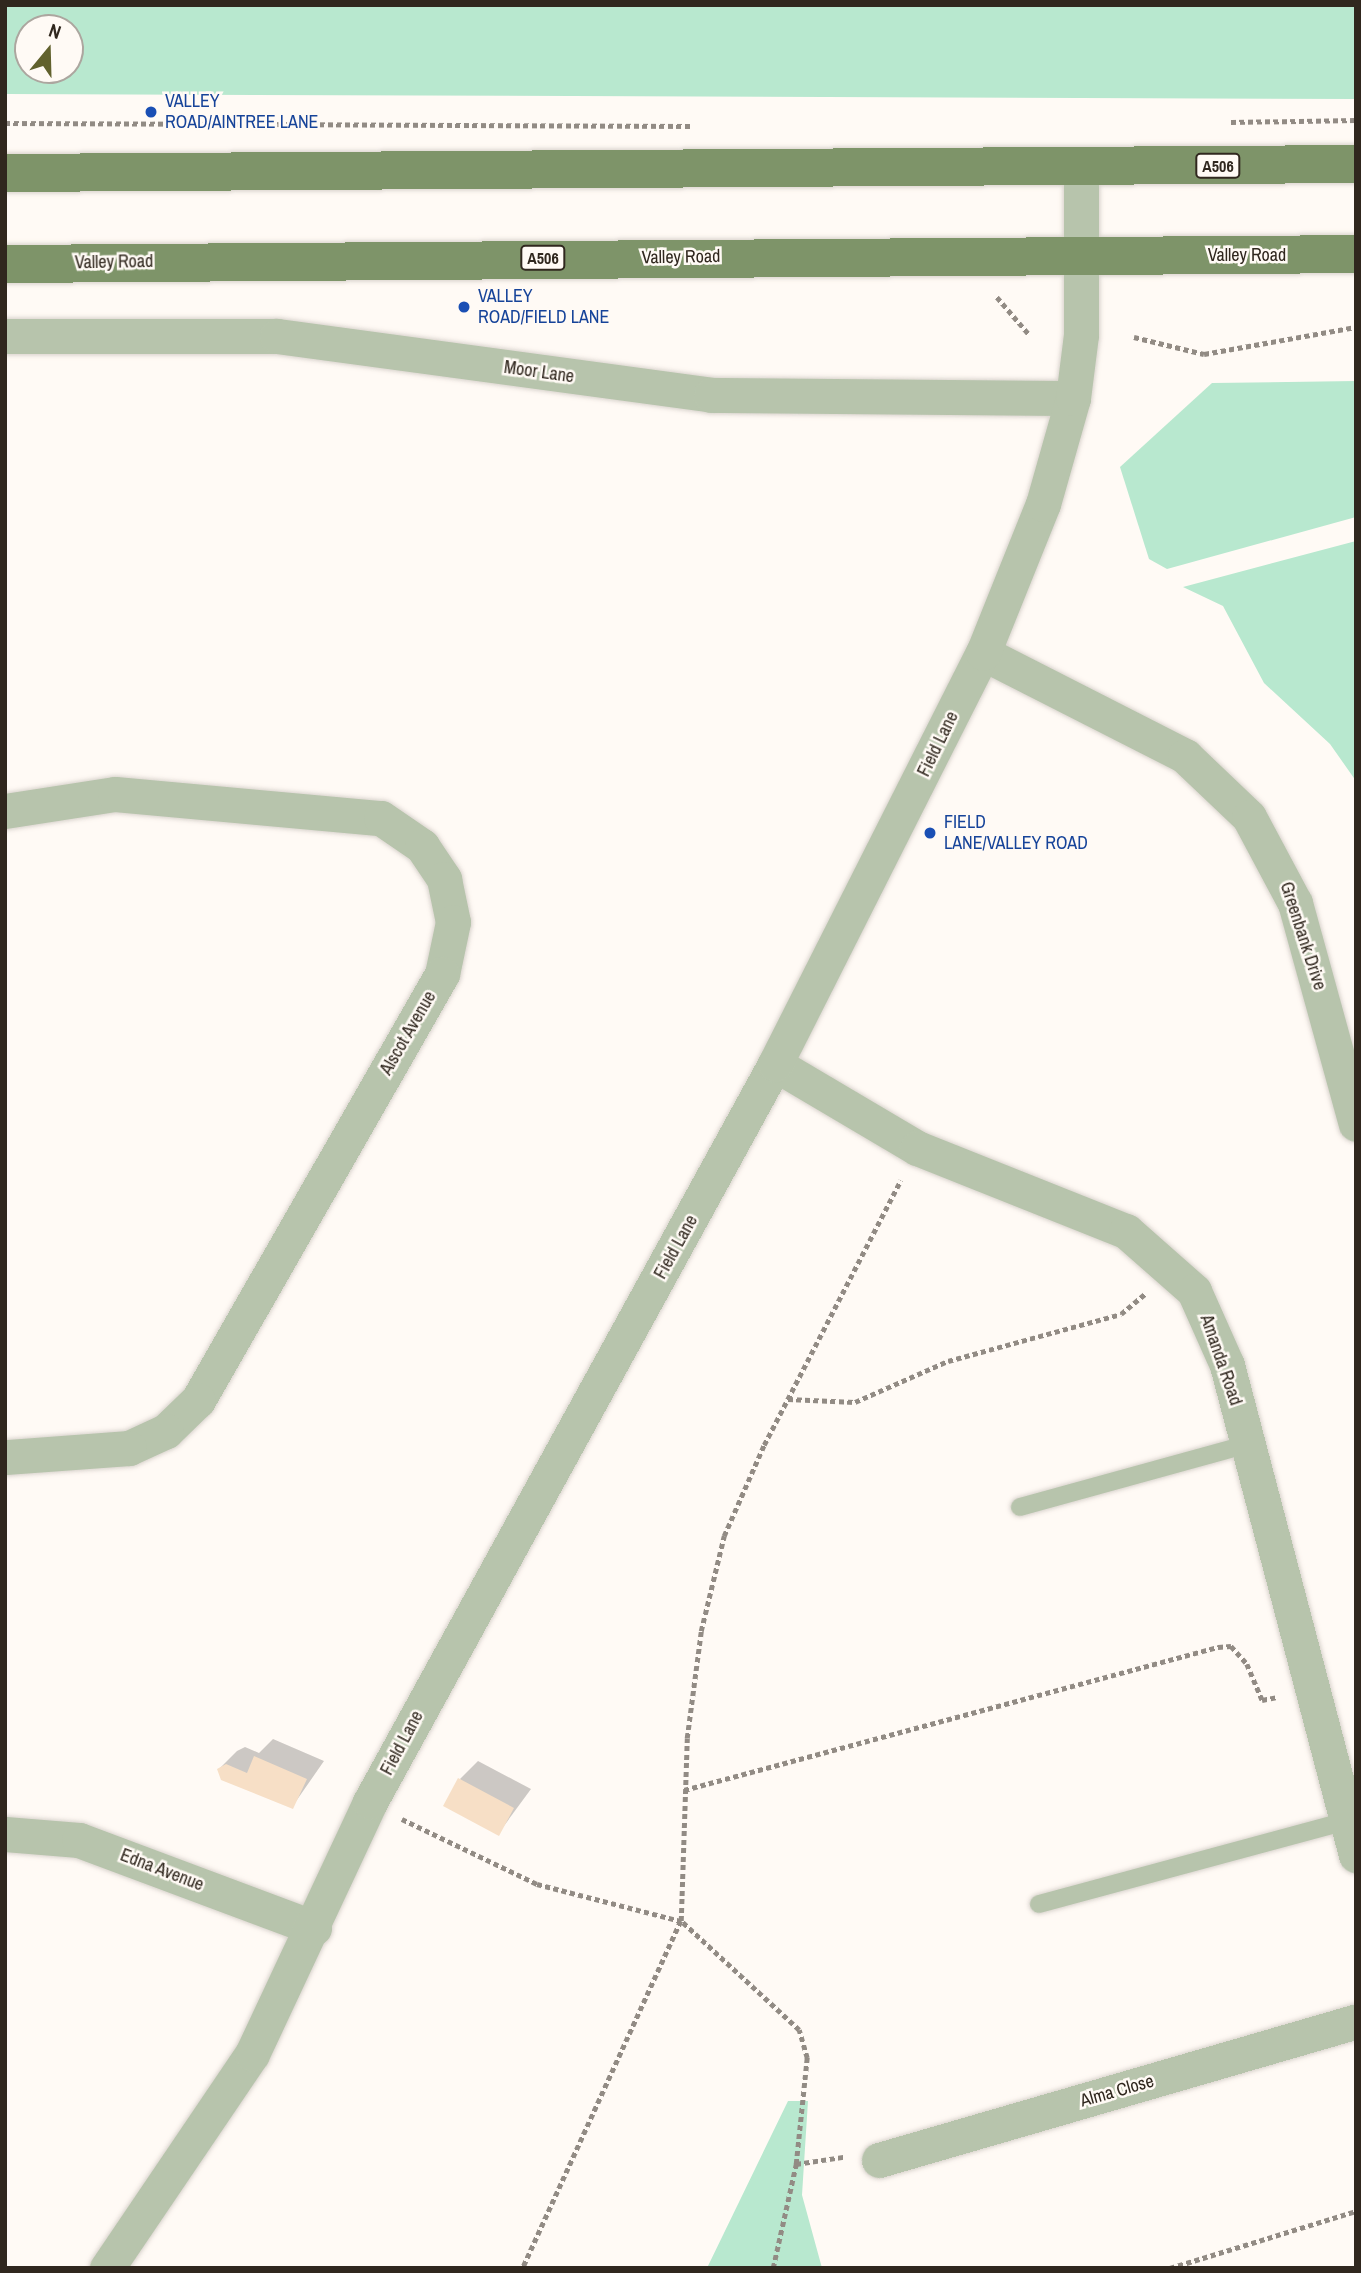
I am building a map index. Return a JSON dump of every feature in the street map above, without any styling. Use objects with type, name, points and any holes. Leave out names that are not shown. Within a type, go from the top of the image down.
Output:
[{"type":"main road","name":"A506","points":[[5,173],[1356,164]]},
{"type":"main road","name":"Valley Road","points":[[5,264],[1356,254]]},
{"type":"street","name":"Field Lane","points":[[107,2268],[216,2114],[314,1928],[370,1802],[775,1065],[983,653],[1035,526],[1073,398],[1082,256],[1081,167]]},
{"type":"street","name":"Moor Lane","points":[[5,336],[277,336],[711,395],[1073,398]]},
{"type":"street","name":"Greenbank Drive","points":[[983,653],[1185,756],[1249,817],[1295,902],[1356,1124]]},
{"type":"street","name":"Alscot Avenue","points":[[5,811],[115,794],[381,818],[422,846],[444,879],[453,922],[442,974],[198,1400],[166,1431],[128,1448],[5,1457]]},
{"type":"street","name":"Amanda Road","points":[[775,1065],[916,1148],[1078,1207],[1126,1231],[1166,1262],[1209,1316],[1248,1444],[1356,1856]]},
{"type":"street","name":"Edna Avenue","points":[[5,1834],[79,1840],[314,1928]]},
{"type":"street","name":"Alma Close","points":[[879,2160],[1356,2021]]},
{"type":"lane","points":[[1020,1507],[1248,1444]]},
{"type":"lane","points":[[1040,1904],[1347,1821]]},
{"type":"path","points":[[5,123],[699,126]]},
{"type":"path","points":[[993,295],[1005,301],[1028,333]]},
{"type":"path","points":[[1134,337],[1205,354],[1356,327]]},
{"type":"path","points":[[523,2268],[681,1921],[684,1790],[701,1631],[724,1536],[788,1399],[916,1148]]},
{"type":"path","points":[[788,1399],[855,1402],[948,1361],[1121,1314],[1140,1300],[1166,1262]]},
{"type":"path","points":[[684,1790],[1218,1647],[1231,1646],[1247,1664],[1262,1700],[1312,1689]]},
{"type":"path","points":[[370,1802],[537,1884],[681,1921],[799,2030],[807,2058],[796,2164],[771,2254],[773,2268]]},
{"type":"path","points":[[796,2164],[866,2154],[879,2160]]},
{"type":"path","points":[[1170,2268],[1356,2211]]},
{"type":"green space","points":[[5,5],[1356,5],[1356,99],[5,94]]},
{"type":"green space","points":[[1356,381],[1356,517],[1167,569],[1149,559],[1120,467],[1212,383]]},
{"type":"green space","points":[[1356,541],[1356,781],[1330,744],[1264,683],[1223,606],[1183,587]]},
{"type":"green space","points":[[788,2101],[808,2101],[802,2195],[822,2268],[707,2268]]},
{"type":"building","points":[[254,1756],[307,1779],[293,1809],[221,1780],[217,1769],[226,1764],[247,1773]]},
{"type":"building","points":[[458,1778],[514,1808],[499,1836],[443,1806]]},
{"type":"place","name":"VALLEY ROAD/AINTREE LANE","points":[[151,112]]},
{"type":"place","name":"VALLEY ROAD/FIELD LANE","points":[[464,307]]},
{"type":"place","name":"FIELD LANE/VALLEY ROAD","points":[[930,833]]}]
